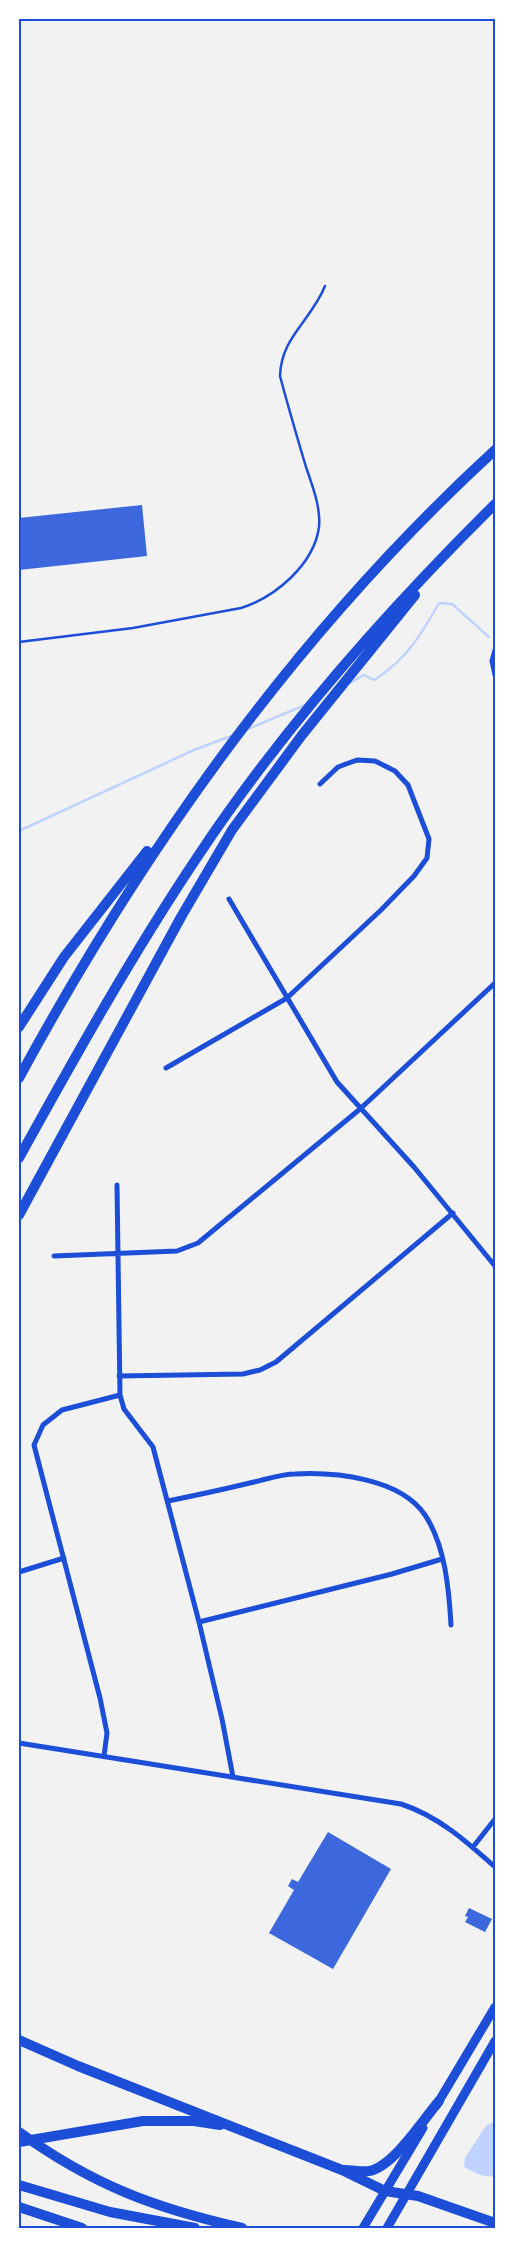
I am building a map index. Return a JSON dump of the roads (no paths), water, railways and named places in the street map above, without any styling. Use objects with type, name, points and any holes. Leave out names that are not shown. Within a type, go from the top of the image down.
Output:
[{"type":"highway","points":[[19,1027],[92,920],[178,814],[255,712],[325,626],[427,516],[495,450]]},
{"type":"highway","points":[[19,1158],[128,965],[225,817],[275,750],[349,660],[495,504]]},
{"type":"highway","points":[[19,1215],[172,933],[232,830],[302,735],[456,544]]},
{"type":"highway","points":[[19,1078],[95,943],[178,814]]},
{"type":"highway","points":[[19,2040],[78,2066],[342,2170],[385,2191],[406,2194],[495,2223]]},
{"type":"highway","points":[[342,2170],[369,2170],[381,2166],[396,2155],[439,2101]]},
{"type":"highway","points":[[19,2142],[143,2121],[194,2121],[241,2129]]},
{"type":"highway","points":[[19,2132],[88,2177],[158,2206],[242,2228]]},
{"type":"highway","points":[[19,2185],[110,2212],[195,2228]]},
{"type":"highway","points":[[19,2206],[82,2228]]},
{"type":"main road","points":[[362,2228],[495,2007]]},
{"type":"main road","points":[[387,2228],[495,2041]]},
{"type":"street","points":[[495,650],[492,661],[495,675]]},
{"type":"street","points":[[166,1068],[287,998],[382,910],[414,876],[427,858],[429,839],[408,785],[395,771],[375,761],[358,760],[338,767],[320,784]]},
{"type":"street","points":[[229,899],[337,1082],[414,1166],[495,1266]]},
{"type":"street","points":[[54,1256],[177,1252],[198,1244],[360,1109],[495,983]]},
{"type":"street","points":[[117,1185],[120,1395],[124,1409],[153,1447],[199,1622],[222,1719],[233,1777]]},
{"type":"street","points":[[119,1376],[244,1374],[260,1370],[276,1362],[453,1213]]},
{"type":"street","points":[[104,1756],[107,1733],[34,1445],[43,1425],[62,1410],[120,1395]]},
{"type":"street","points":[[168,1501],[294,1474],[345,1475],[388,1487],[409,1498],[424,1513],[436,1535],[450,1601],[451,1625]]},
{"type":"street","points":[[19,1572],[64,1558]]},
{"type":"street","points":[[199,1622],[392,1574],[442,1559]]},
{"type":"street","points":[[19,1743],[401,1804],[419,1810],[436,1819],[473,1847],[495,1867]]},
{"type":"street","points":[[473,1847],[495,1819]]},
{"type":"lane","points":[[19,642],[133,628],[242,608],[259,603],[271,595],[290,577],[308,556],[315,542],[319,525],[317,503],[280,376],[280,360],[289,340],[318,303],[325,286]]},
{"type":"water","points":[[495,2122],[495,2177],[480,2175],[464,2167],[465,2158],[487,2125]]},
{"type":"waterway","points":[[350,683],[364,675],[374,680],[395,664],[412,646],[439,603],[452,604],[489,637]]},
{"type":"waterway","points":[[248,729],[305,705]]},
{"type":"waterway","points":[[19,831],[194,750],[234,735]]}]
